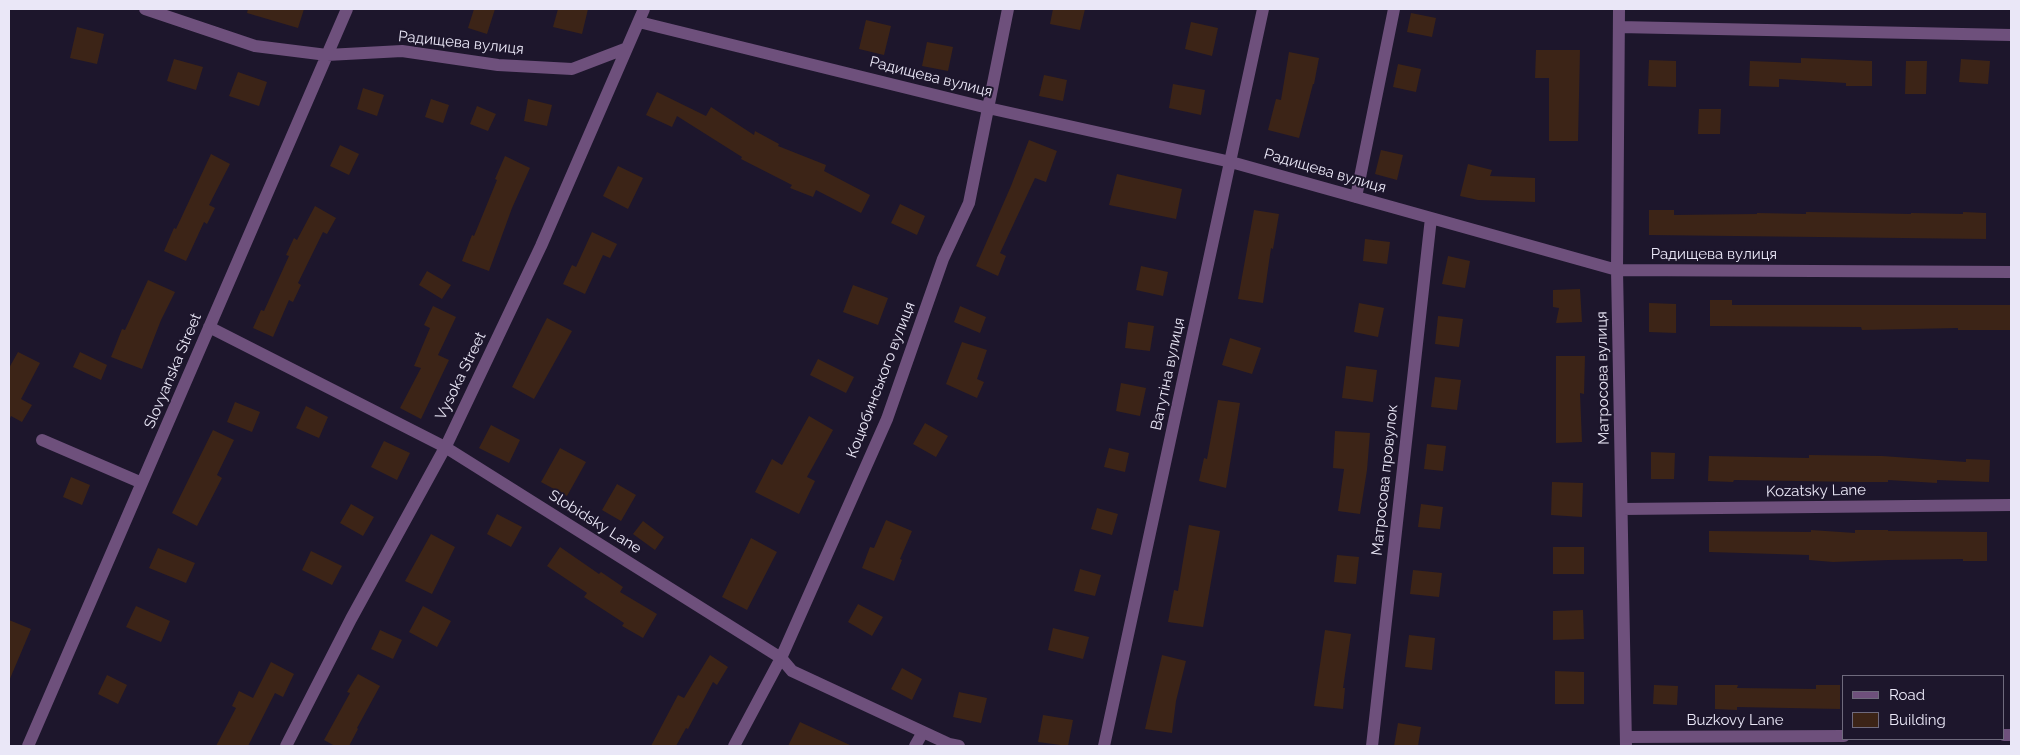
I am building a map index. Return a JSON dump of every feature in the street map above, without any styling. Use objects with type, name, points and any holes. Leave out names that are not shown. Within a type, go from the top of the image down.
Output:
[{"type":"street","name":"Радищева вулиця","points":[[145,9],[255,46],[327,55],[402,51],[498,65],[572,68],[627,48]]},
{"type":"street","name":"Slovyanska Street","points":[[28,746],[347,9]]},
{"type":"street","name":"Vysoka Street","points":[[286,746],[351,620],[445,446],[542,246],[644,9]]},
{"type":"street","name":"Коцюбинського вулиця","points":[[734,746],[781,658],[887,419],[943,259],[969,203],[1008,9]]},
{"type":"street","name":"Ватутіна вулиця","points":[[1104,746],[1263,9]]},
{"type":"street","points":[[1356,197],[1394,9]]},
{"type":"street","name":"Матросова вулиця","points":[[1619,9],[1617,270],[1626,742]]},
{"type":"street","name":"Радищева вулиця","points":[[639,22],[988,108],[1231,162],[1617,270],[2011,272]]},
{"type":"street","points":[[1620,27],[2011,35]]},
{"type":"street","name":"Матросова провулок","points":[[1372,746],[1431,218]]},
{"type":"street","name":"Slobidsky Lane","points":[[209,328],[445,446],[781,658],[792,671],[923,732],[958,746]]},
{"type":"street","points":[[42,440],[142,483]]},
{"type":"street","name":"Kozatsky Lane","points":[[1622,509],[2011,505]]},
{"type":"street","points":[[915,746],[923,732]]},
{"type":"street","name":"Buzkovy Lane","points":[[1626,742],[1842,736]]},
{"type":"building","points":[[248,9],[304,9],[298,28],[247,13]]},
{"type":"building","points":[[474,9],[495,9],[487,34],[468,28]]},
{"type":"building","points":[[558,9],[588,9],[582,34],[553,27]]},
{"type":"building","points":[[1053,9],[1085,9],[1080,30],[1050,24]]},
{"type":"building","points":[[1411,13],[1436,18],[1432,37],[1407,32]]},
{"type":"building","points":[[866,20],[891,26],[884,55],[859,49]]},
{"type":"building","points":[[1191,22],[1218,28],[1212,56],[1185,49]]},
{"type":"building","points":[[77,27],[104,34],[97,64],[70,58]]},
{"type":"building","points":[[927,42],[953,47],[948,71],[922,66]]},
{"type":"building","points":[[1536,50],[1580,50],[1578,141],[1549,141],[1549,78],[1535,78]]},
{"type":"building","points":[[1289,52],[1319,58],[1299,138],[1268,130],[1276,99],[1281,100]]},
{"type":"building","points":[[1801,58],[1872,61],[1872,86],[1846,86],[1846,83],[1779,79],[1779,87],[1749,86],[1750,61],[1801,63]]},
{"type":"building","points":[[174,59],[203,67],[196,90],[167,81]]},
{"type":"building","points":[[1961,59],[1990,61],[1988,84],[1959,82]]},
{"type":"building","points":[[1649,60],[1676,61],[1676,87],[1648,86]]},
{"type":"building","points":[[1906,61],[1927,61],[1926,94],[1905,94]]},
{"type":"building","points":[[1398,64],[1421,69],[1416,92],[1393,87]]},
{"type":"building","points":[[238,72],[267,82],[259,106],[229,96]]},
{"type":"building","points":[[1044,75],[1067,80],[1063,101],[1039,96]]},
{"type":"building","points":[[1173,84],[1205,90],[1201,115],[1169,108]]},
{"type":"building","points":[[363,88],[384,95],[377,116],[357,109]]},
{"type":"building","points":[[657,92],[706,116],[711,107],[754,135],[755,131],[779,144],[778,146],[826,165],[824,171],[870,195],[861,213],[816,190],[813,197],[790,188],[792,185],[741,159],[742,157],[677,116],[672,127],[646,115]]},
{"type":"building","points":[[431,99],[449,105],[443,123],[425,117]]},
{"type":"building","points":[[528,99],[552,105],[547,126],[524,121]]},
{"type":"building","points":[[477,106],[496,114],[488,131],[470,124]]},
{"type":"building","points":[[1699,109],[1721,109],[1720,134],[1698,134]]},
{"type":"building","points":[[1029,140],[1057,151],[1046,182],[1035,178],[1000,253],[1006,256],[998,276],[976,266]]},
{"type":"building","points":[[340,145],[359,154],[349,175],[330,166]]},
{"type":"building","points":[[1381,150],[1403,155],[1397,180],[1375,174]]},
{"type":"building","points":[[211,154],[230,164],[209,205],[215,208],[207,224],[204,222],[186,261],[164,251]]},
{"type":"building","points":[[505,156],[530,168],[512,208],[489,271],[462,261],[497,180],[495,179]]},
{"type":"building","points":[[1468,164],[1492,170],[1490,176],[1535,178],[1535,202],[1478,200],[1460,196]]},
{"type":"building","points":[[618,166],[643,178],[628,209],[603,196]]},
{"type":"building","points":[[1117,174],[1182,189],[1176,219],[1109,205]]},
{"type":"building","points":[[900,204],[925,216],[917,235],[891,223]]},
{"type":"building","points":[[315,206],[336,218],[327,234],[323,232],[298,283],[301,285],[293,302],[289,300],[273,337],[253,328],[261,310],[264,311],[289,256],[286,255],[294,238],[297,240]]},
{"type":"building","points":[[1254,210],[1279,214],[1273,249],[1271,248],[1263,303],[1238,299]]},
{"type":"building","points":[[1649,210],[1674,210],[1674,215],[1806,214],[1806,212],[1986,213],[1986,239],[1649,235]]},
{"type":"building","points":[[592,232],[617,244],[610,258],[603,255],[585,294],[563,284],[572,265],[576,267]]},
{"type":"building","points":[[1365,239],[1390,242],[1387,264],[1363,261]]},
{"type":"building","points":[[1448,256],[1470,261],[1465,288],[1442,284]]},
{"type":"building","points":[[1141,266],[1168,272],[1163,296],[1136,290]]},
{"type":"building","points":[[427,271],[451,285],[442,299],[419,285]]},
{"type":"building","points":[[148,280],[175,292],[161,320],[142,369],[111,357],[122,329],[125,330]]},
{"type":"building","points":[[853,285],[888,298],[878,325],[843,312]]},
{"type":"building","points":[[1580,289],[1582,322],[1556,323],[1559,308],[1553,307],[1553,290]]},
{"type":"building","points":[[1710,300],[1732,300],[1732,305],[2011,305],[2011,330],[1958,330],[1958,328],[1862,330],[1861,327],[1710,326]]},
{"type":"building","points":[[1359,303],[1384,308],[1378,337],[1354,332]]},
{"type":"building","points":[[1649,303],[1676,304],[1676,333],[1649,332]]},
{"type":"building","points":[[433,306],[456,317],[438,355],[449,360],[421,419],[400,408],[421,368],[414,366],[430,328],[424,325]]},
{"type":"building","points":[[960,306],[986,317],[980,333],[954,322]]},
{"type":"building","points":[[1438,316],[1463,319],[1459,347],[1435,344]]},
{"type":"building","points":[[547,318],[572,331],[534,399],[512,387]]},
{"type":"building","points":[[1128,322],[1154,326],[1150,351],[1125,348]]},
{"type":"building","points":[[1230,338],[1261,348],[1252,374],[1222,365]]},
{"type":"building","points":[[962,342],[987,350],[977,379],[984,382],[977,398],[946,384]]},
{"type":"building","points":[[18,352],[40,363],[21,399],[32,405],[22,422],[11,416],[9,421],[9,368]]},
{"type":"building","points":[[80,352],[107,365],[101,380],[73,367]]},
{"type":"building","points":[[1556,356],[1585,356],[1584,394],[1580,393],[1582,442],[1556,443]]},
{"type":"building","points":[[818,359],[854,377],[846,393],[810,375]]},
{"type":"building","points":[[1346,366],[1377,370],[1373,402],[1342,398]]},
{"type":"building","points":[[1435,377],[1461,380],[1457,410],[1431,407]]},
{"type":"building","points":[[1121,383],[1146,388],[1140,416],[1116,411]]},
{"type":"building","points":[[1218,400],[1240,403],[1226,488],[1199,481],[1204,458],[1207,459]]},
{"type":"building","points":[[235,402],[260,412],[252,432],[227,422]]},
{"type":"building","points":[[306,406],[328,417],[319,438],[296,428]]},
{"type":"building","points":[[809,416],[833,430],[807,477],[815,481],[799,514],[755,492],[772,459],[782,465]]},
{"type":"building","points":[[925,423],[948,436],[936,457],[913,444]]},
{"type":"building","points":[[491,425],[520,440],[509,463],[479,448]]},
{"type":"building","points":[[213,430],[234,440],[217,475],[222,478],[197,526],[172,513]]},
{"type":"building","points":[[1335,431],[1370,433],[1367,470],[1360,514],[1338,511],[1344,469],[1333,468]]},
{"type":"building","points":[[384,441],[410,453],[397,480],[371,467]]},
{"type":"building","points":[[1427,444],[1446,446],[1443,471],[1424,469]]},
{"type":"building","points":[[560,448],[586,462],[567,496],[541,482]]},
{"type":"building","points":[[1109,448],[1129,453],[1125,472],[1104,467]]},
{"type":"building","points":[[1651,452],[1675,453],[1674,479],[1651,479]]},
{"type":"building","points":[[1809,455],[1882,456],[1966,462],[1966,459],[1990,460],[1989,482],[1937,480],[1937,483],[1888,480],[1888,482],[1708,481],[1709,456],[1809,458]]},
{"type":"building","points":[[71,477],[90,485],[82,505],[63,497]]},
{"type":"building","points":[[1552,482],[1583,483],[1582,517],[1551,515]]},
{"type":"building","points":[[617,484],[636,495],[621,521],[602,510]]},
{"type":"building","points":[[351,504],[374,517],[363,536],[340,523]]},
{"type":"building","points":[[1421,504],[1443,507],[1440,529],[1418,527]]},
{"type":"building","points":[[1097,508],[1118,514],[1112,535],[1091,529]]},
{"type":"building","points":[[497,514],[522,527],[511,547],[487,534]]},
{"type":"building","points":[[886,520],[912,531],[900,559],[902,560],[894,581],[862,568],[870,547],[874,548]]},
{"type":"building","points":[[643,521],[664,537],[655,550],[633,534]]},
{"type":"building","points":[[1189,525],[1220,531],[1203,627],[1168,622],[1174,590],[1178,591]]},
{"type":"building","points":[[1811,530],[1855,533],[1855,530],[1987,532],[1987,561],[1963,561],[1963,559],[1833,562],[1809,560],[1809,555],[1709,552],[1709,531],[1811,532]]},
{"type":"building","points":[[431,534],[455,547],[432,594],[405,581]]},
{"type":"building","points":[[751,538],[777,552],[747,610],[722,597]]},
{"type":"building","points":[[560,547],[599,574],[601,572],[623,587],[620,592],[657,614],[643,638],[622,626],[624,623],[584,597],[587,593],[547,566]]},
{"type":"building","points":[[1553,547],[1584,547],[1584,574],[1553,574]]},
{"type":"building","points":[[158,548],[195,563],[186,583],[149,568]]},
{"type":"building","points":[[311,551],[342,566],[332,585],[302,570]]},
{"type":"building","points":[[1337,555],[1359,557],[1356,584],[1334,582]]},
{"type":"building","points":[[1080,569],[1101,575],[1095,596],[1074,591]]},
{"type":"building","points":[[1413,570],[1442,573],[1439,597],[1410,594]]},
{"type":"building","points":[[858,604],[883,617],[872,636],[848,622]]},
{"type":"building","points":[[136,606],[170,621],[161,642],[126,627]]},
{"type":"building","points":[[423,606],[451,621],[437,647],[409,632]]},
{"type":"building","points":[[1583,610],[1584,639],[1553,640],[1553,611]]},
{"type":"building","points":[[9,620],[31,629],[9,681]]},
{"type":"building","points":[[1053,628],[1089,637],[1083,659],[1048,650]]},
{"type":"building","points":[[380,630],[402,640],[393,659],[371,649]]},
{"type":"building","points":[[1325,630],[1351,634],[1343,688],[1345,688],[1343,709],[1314,706]]},
{"type":"building","points":[[1409,635],[1435,638],[1432,670],[1405,667]]},
{"type":"building","points":[[710,655],[728,667],[717,685],[713,682],[688,729],[686,728],[676,746],[651,746],[678,695],[684,698]]},
{"type":"building","points":[[1162,655],[1186,661],[1176,701],[1172,733],[1145,729]]},
{"type":"building","points":[[271,662],[294,674],[283,697],[275,693],[248,746],[216,746],[236,708],[232,706],[239,691],[253,698]]},
{"type":"building","points":[[902,668],[922,679],[912,700],[891,689]]},
{"type":"building","points":[[1555,671],[1584,672],[1584,704],[1555,704]]},
{"type":"building","points":[[358,674],[380,686],[349,746],[335,746],[324,740],[350,693],[347,692]]},
{"type":"building","points":[[107,675],[127,685],[118,704],[98,694]]},
{"type":"building","points":[[1654,685],[1678,686],[1677,705],[1653,704]]},
{"type":"building","points":[[1715,685],[1738,685],[1737,688],[1816,689],[1816,685],[1840,685],[1840,709],[1737,707],[1737,710],[1715,709]]},
{"type":"building","points":[[959,692],[987,698],[981,723],[953,717]]},
{"type":"building","points":[[1043,715],[1073,720],[1068,746],[1038,742]]},
{"type":"building","points":[[800,722],[852,746],[788,746]]},
{"type":"building","points":[[1398,723],[1421,727],[1418,746],[1394,746]]}]
